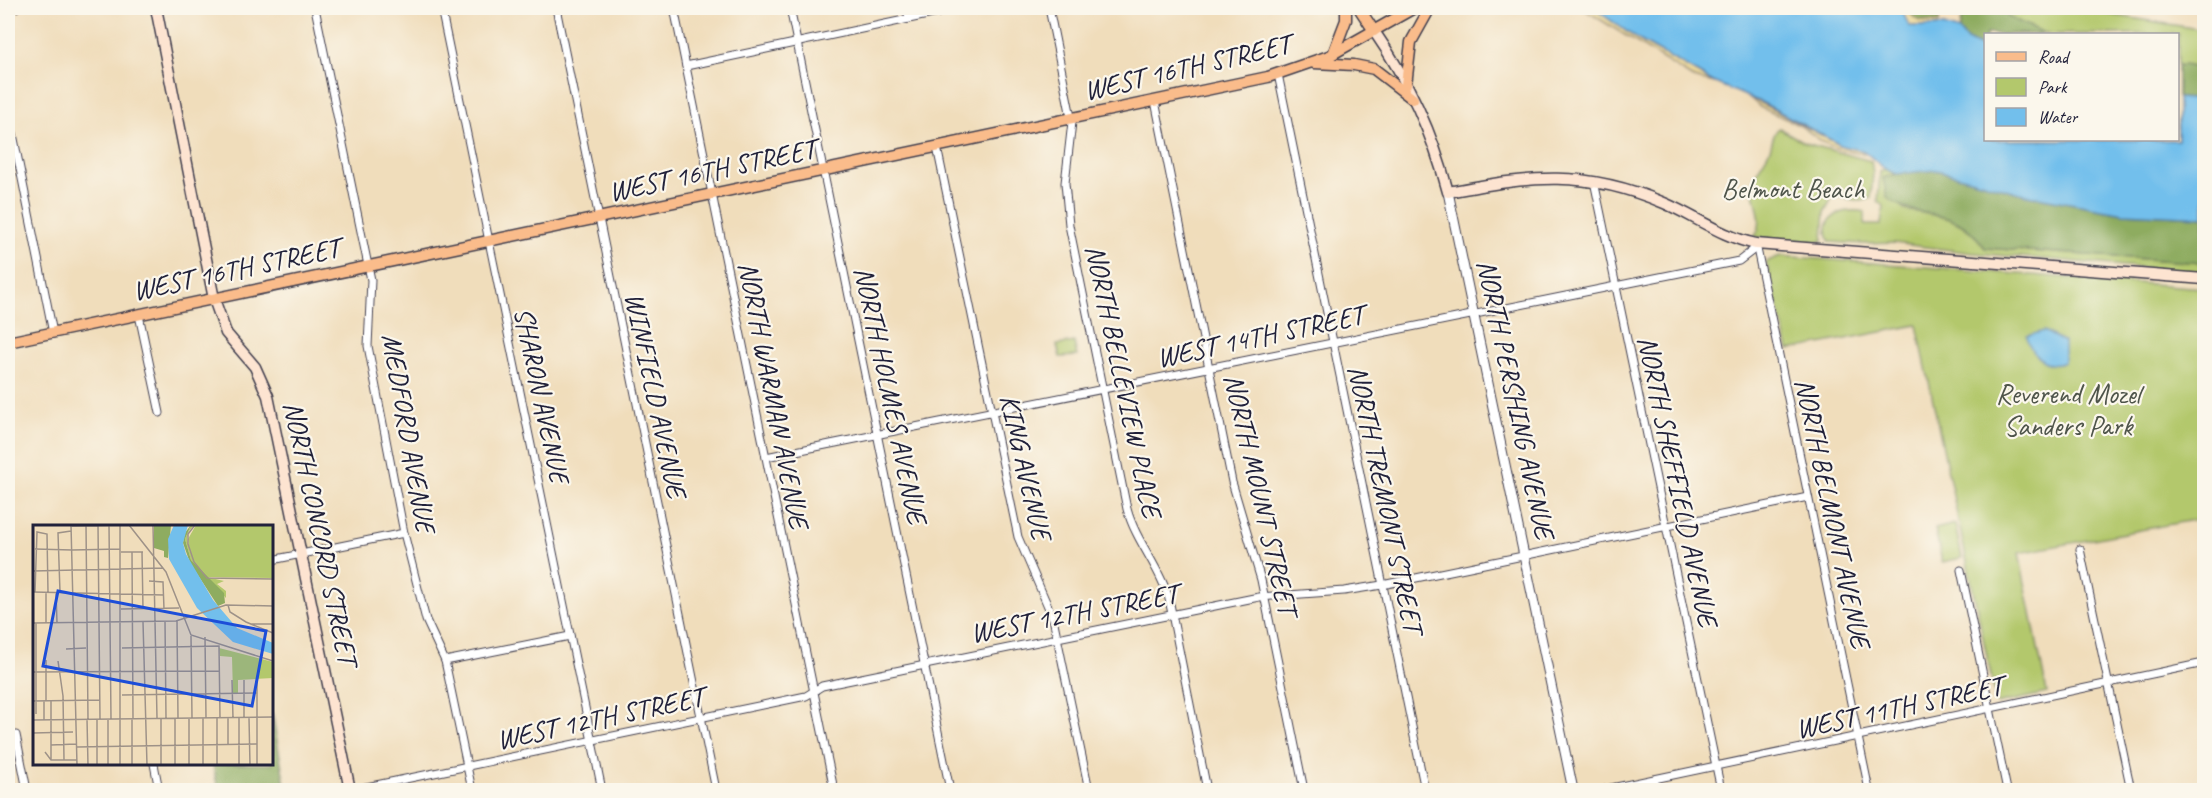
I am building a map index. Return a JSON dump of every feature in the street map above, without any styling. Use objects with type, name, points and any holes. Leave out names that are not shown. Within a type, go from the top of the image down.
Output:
[{"type":"main road","name":"NORTH CONCORD STREET","points":[[156,8],[214,298],[226,333],[253,363],[266,387],[351,790]]},
{"type":"main road","points":[[1333,54],[1346,20],[1346,8]]},
{"type":"main road","points":[[1359,8],[1374,31]]},
{"type":"main road","name":"WEST 16TH STREET","points":[[8,342],[1278,74],[1333,54],[1413,8]]},
{"type":"main road","points":[[1406,85],[1411,42],[1430,8]]},
{"type":"main road","name":"NORTH PERSHING AVENUE","points":[[1374,31],[1413,99],[1430,137],[1448,192]]},
{"type":"main road","points":[[1311,63],[1354,65],[1374,69],[1413,99]]},
{"type":"main road","points":[[1448,192],[1532,178],[1594,181],[1665,203],[1726,234],[1756,244],[2205,279]]},
{"type":"street","points":[[8,9],[16,8]]},
{"type":"street","name":"MEDFORD AVENUE","points":[[315,8],[368,266],[371,291],[368,346],[404,533],[426,620],[445,661],[472,790]]},
{"type":"street","name":"SHARON AVENUE","points":[[441,8],[602,790]]},
{"type":"street","name":"WINFIELD AVENUE","points":[[556,8],[716,790]]},
{"type":"street","name":"NORTH WARMAN AVENUE","points":[[674,8],[834,790]]},
{"type":"street","name":"NORTH HOLMES AVENUE","points":[[790,8],[950,790]]},
{"type":"street","points":[[907,8],[909,19]]},
{"type":"street","points":[[686,66],[961,8]]},
{"type":"street","name":"NORTH BELLEVIEW PLACE","points":[[1049,8],[1072,118],[1065,183],[1066,210],[1131,520],[1142,546],[1164,584],[1207,790]]},
{"type":"street","name":"NORTH TREMONT STREET","points":[[1278,74],[1425,790]]},
{"type":"street","name":"NORTH MOUNT STREET","points":[[1155,101],[1236,498],[1264,597],[1304,790]]},
{"type":"street","points":[[8,108],[53,333]]},
{"type":"street","name":"KING AVENUE","points":[[937,147],[1019,540],[1047,600],[1058,638],[1089,790]]},
{"type":"street","name":"NORTH SHEFFIELD AVENUE","points":[[1594,181],[1721,790]]},
{"type":"street","name":"NORTH PERSHING AVENUE","points":[[1448,192],[1573,790]]},
{"type":"street","name":"WEST 14TH STREET","points":[[766,458],[1739,261],[1752,251],[1756,244]]},
{"type":"street","name":"NORTH BELMONT AVENUE","points":[[1756,244],[1869,790]]},
{"type":"street","points":[[139,315],[160,413]]},
{"type":"street","name":"WEST 12TH STREET","points":[[351,790],[806,696],[819,687],[1172,614],[1264,597],[1344,591],[1382,585],[1808,497]]},
{"type":"street","points":[[273,560],[404,533]]},
{"type":"street","points":[[2080,549],[2131,790]]},
{"type":"street","points":[[1961,570],[2007,790]]},
{"type":"street","points":[[445,661],[570,636]]},
{"type":"street","name":"WEST 11TH STREET","points":[[1602,790],[1858,738],[2205,663]]},
{"type":"street","points":[[16,735],[27,790]]},
{"type":"street","points":[[154,765],[159,790]]},
{"type":"green space","points":[[1907,8],[1940,10],[1939,22],[1920,21],[1913,17]]},
{"type":"green space","points":[[1963,8],[2001,8],[2008,17],[2045,33],[1984,33],[1984,48],[1967,40],[1959,31]]},
{"type":"green space","points":[[2001,8],[2071,8],[2204,30],[2204,69],[2179,65],[2179,33],[2045,33],[2008,17]]},
{"type":"green space","points":[[2179,66],[2204,69],[2204,100],[2179,98]]},
{"type":"green space","name":"Belmont Beach","points":[[1779,128],[1805,143],[1871,161],[1873,173],[1871,198],[1861,201],[1833,196],[1825,211],[1823,240],[1819,242],[1754,237],[1759,226],[1759,213],[1753,182]]},
{"type":"green space","points":[[1885,169],[1896,174],[1883,178],[1904,210],[1940,216],[1959,223],[1977,237],[1985,248],[2204,263],[2204,273],[1974,253],[1894,243],[1830,242],[1827,233],[1828,226],[1836,215],[1842,212],[1865,212],[1865,225],[1881,225],[1883,206],[1878,202],[1880,172]]},
{"type":"green space","points":[[1937,170],[2027,195],[2123,213],[2204,217],[2204,263],[1985,248],[1962,225],[1950,219],[1901,206],[1887,198],[1883,178],[1903,172]]},
{"type":"green space","name":"Reverend Mozel Sanders Park","points":[[1780,256],[2204,288],[2204,518],[2019,553],[2047,693],[1997,704],[1917,325],[1789,350],[1766,262]]},
{"type":"green space","points":[[1074,342],[1077,356],[1060,357],[1057,345]]},
{"type":"green space","points":[[1955,524],[1962,558],[1942,562],[1935,529]]},
{"type":"green space","points":[[273,718],[286,790],[218,790],[213,765],[273,765]]},
{"type":"sand","points":[[1582,8],[1593,8],[1639,40],[1715,83],[1693,78]]},
{"type":"sand","points":[[1901,8],[1907,8],[1913,17],[1920,21],[1939,22],[1938,26],[1909,26]]},
{"type":"sand","points":[[1749,97],[1842,146],[1864,151],[1863,154],[1838,149],[1823,142],[1801,126],[1760,107]]},
{"type":"water","points":[[1593,8],[1901,8],[1909,26],[1944,26],[1959,31],[1967,40],[1984,48],[1984,141],[2179,141],[2179,98],[2204,100],[2204,217],[2123,213],[2027,195],[1937,170],[1896,174],[1885,169],[1864,151],[1842,146],[1765,104],[1715,83],[1639,40]]},
{"type":"water","points":[[2044,331],[2064,342],[2064,362],[2051,364],[2045,362],[2031,348],[2027,336]]}]
